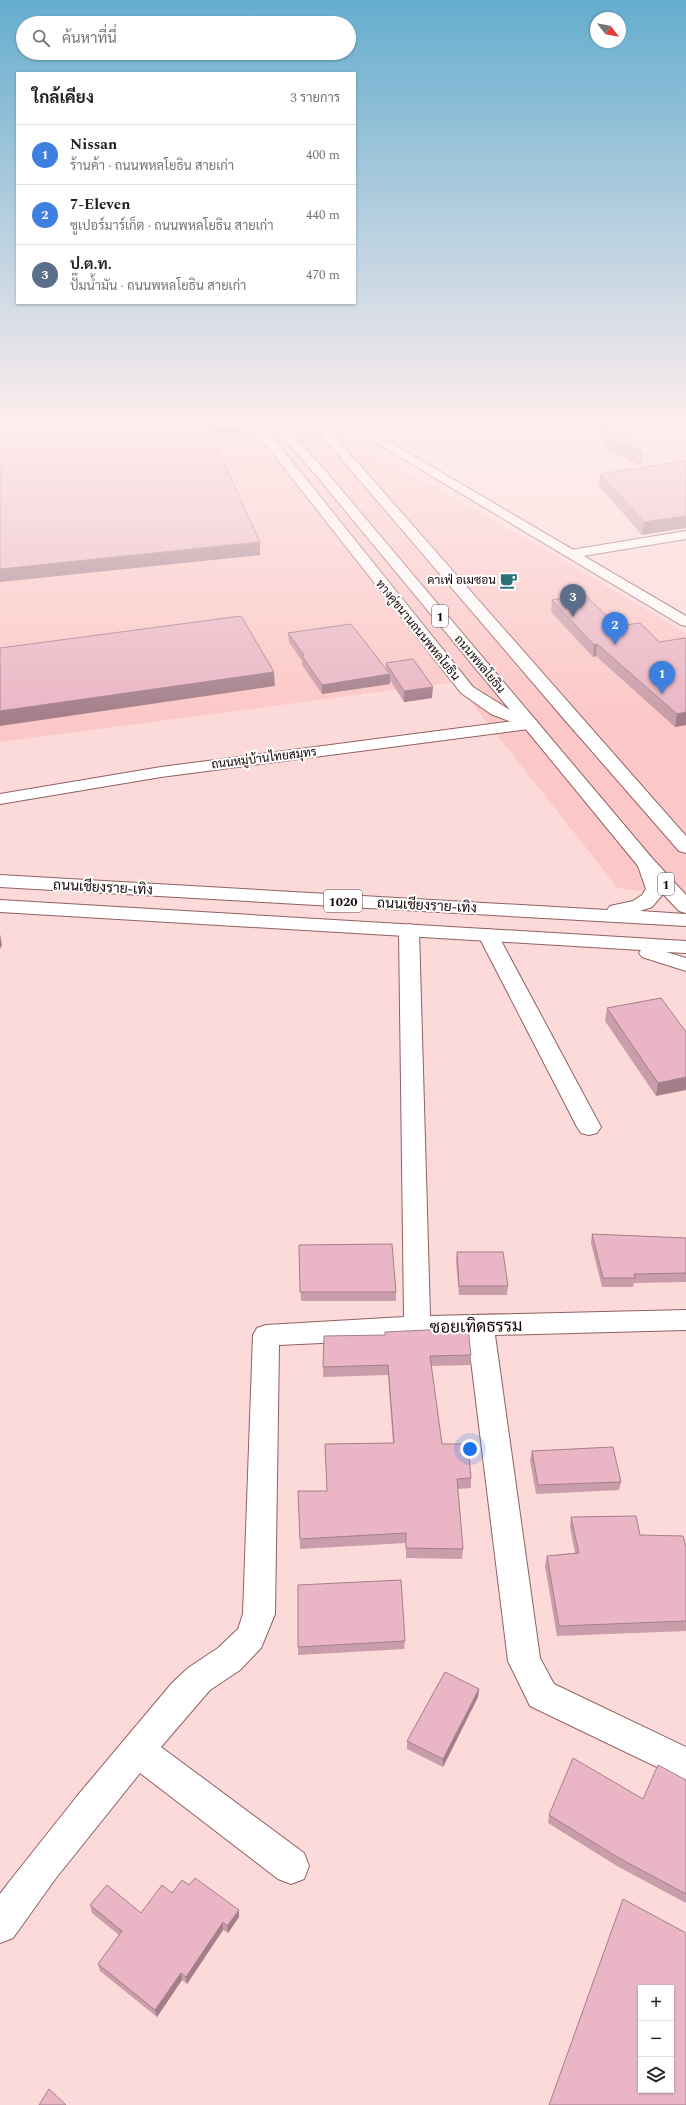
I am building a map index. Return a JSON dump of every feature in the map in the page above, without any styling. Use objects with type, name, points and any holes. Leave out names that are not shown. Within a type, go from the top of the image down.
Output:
[{"type":"main road","name":"ทางคู่ขนานถนนพหลโยธิน","points":[[330,519],[467,690],[497,711],[530,724]]},
{"type":"main road","name":"ถนนพหลโยธิน","points":[[359,519],[645,862],[686,907]]},
{"type":"main road","name":"1","points":[[400,519],[569,715],[686,847]]},
{"type":"main road","points":[[512,519],[686,622]]},
{"type":"main road","points":[[535,519],[686,607]]},
{"type":"main road","points":[[571,554],[686,535]]},
{"type":"main road","name":"ถนนหมู่บ้านไทยสมุทร","points":[[0,799],[161,772],[530,724]]},
{"type":"main road","points":[[578,914],[639,906],[651,900],[656,889],[645,862]]},
{"type":"main road","name":"ถนนเชียงราย-เทิง","points":[[0,881],[686,920]]},
{"type":"main road","name":"1020","points":[[0,906],[608,941],[686,947]]},
{"type":"main road","points":[[409,930],[417,1327]]},
{"type":"main road","points":[[488,935],[589,1128]]},
{"type":"main road","points":[[608,941],[686,965]]},
{"type":"main road","name":"ซอยเทิดธรรม","points":[[138,1750],[184,1694],[199,1680],[230,1659],[250,1638],[258,1614],[266,1335],[417,1327],[686,1320]]},
{"type":"main road","points":[[480,1326],[524,1661],[542,1695],[686,1764]]},
{"type":"main road","points":[[0,1925],[21,1895],[64,1840],[138,1750],[291,1866]]},
{"type":"shaded area","points":[[0,519],[491,519],[686,633],[686,897],[618,888],[455,682],[0,742]]},
{"type":"building","points":[[0,519],[250,519],[260,542],[0,569]]},
{"type":"building","points":[[641,519],[663,519],[644,522]]},
{"type":"building","points":[[585,595],[617,626],[640,623],[659,642],[686,639],[686,712],[677,714],[597,644],[594,645],[552,600]]},
{"type":"building","points":[[241,616],[274,672],[0,711],[0,648]]},
{"type":"building","points":[[351,624],[390,674],[322,685],[302,656],[304,655],[288,633]]},
{"type":"building","points":[[413,659],[433,687],[404,691],[386,663]]},
{"type":"building","points":[[661,998],[686,1032],[686,1077],[658,1083],[607,1008]]},
{"type":"building","points":[[592,1234],[686,1238],[686,1273],[634,1274],[635,1278],[603,1278]]},
{"type":"building","points":[[392,1244],[396,1292],[300,1292],[299,1245]]},
{"type":"building","points":[[457,1252],[503,1252],[508,1286],[459,1286]]},
{"type":"building","points":[[468,1328],[471,1355],[430,1356],[442,1444],[468,1444],[471,1478],[457,1479],[463,1549],[406,1548],[406,1533],[300,1539],[298,1491],[327,1491],[325,1444],[394,1443],[388,1365],[323,1367],[324,1336],[385,1335],[385,1332]]},
{"type":"building","points":[[613,1447],[621,1482],[538,1485],[532,1451]]},
{"type":"building","points":[[636,1516],[640,1535],[683,1536],[686,1547],[686,1621],[559,1626],[547,1556],[579,1553],[571,1517]]},
{"type":"building","points":[[401,1580],[405,1641],[298,1647],[298,1585]]},
{"type":"building","points":[[445,1672],[479,1689],[443,1759],[407,1741]]},
{"type":"building","points":[[573,1758],[643,1799],[658,1765],[686,1780],[686,1894],[619,1858],[549,1815]]},
{"type":"building","points":[[195,1878],[239,1910],[227,1926],[223,1922],[186,1977],[181,1973],[155,2010],[98,1964],[122,1931],[90,1905],[107,1885],[141,1913],[162,1885],[172,1893],[182,1880],[189,1885]]},
{"type":"building","points":[[623,1899],[686,1933],[686,2105],[549,2105]]},
{"type":"building","points":[[49,2089],[66,2105],[39,2105]]},
{"type":"place","name":"คาเฟ่ อเมซอน","points":[[509,580]]},
{"type":"place","name":"ป.ต.ท.","points":[[573,617]]},
{"type":"place","name":"7-Eleven","points":[[615,645]]},
{"type":"place","name":"Nissan","points":[[662,694]]}]
